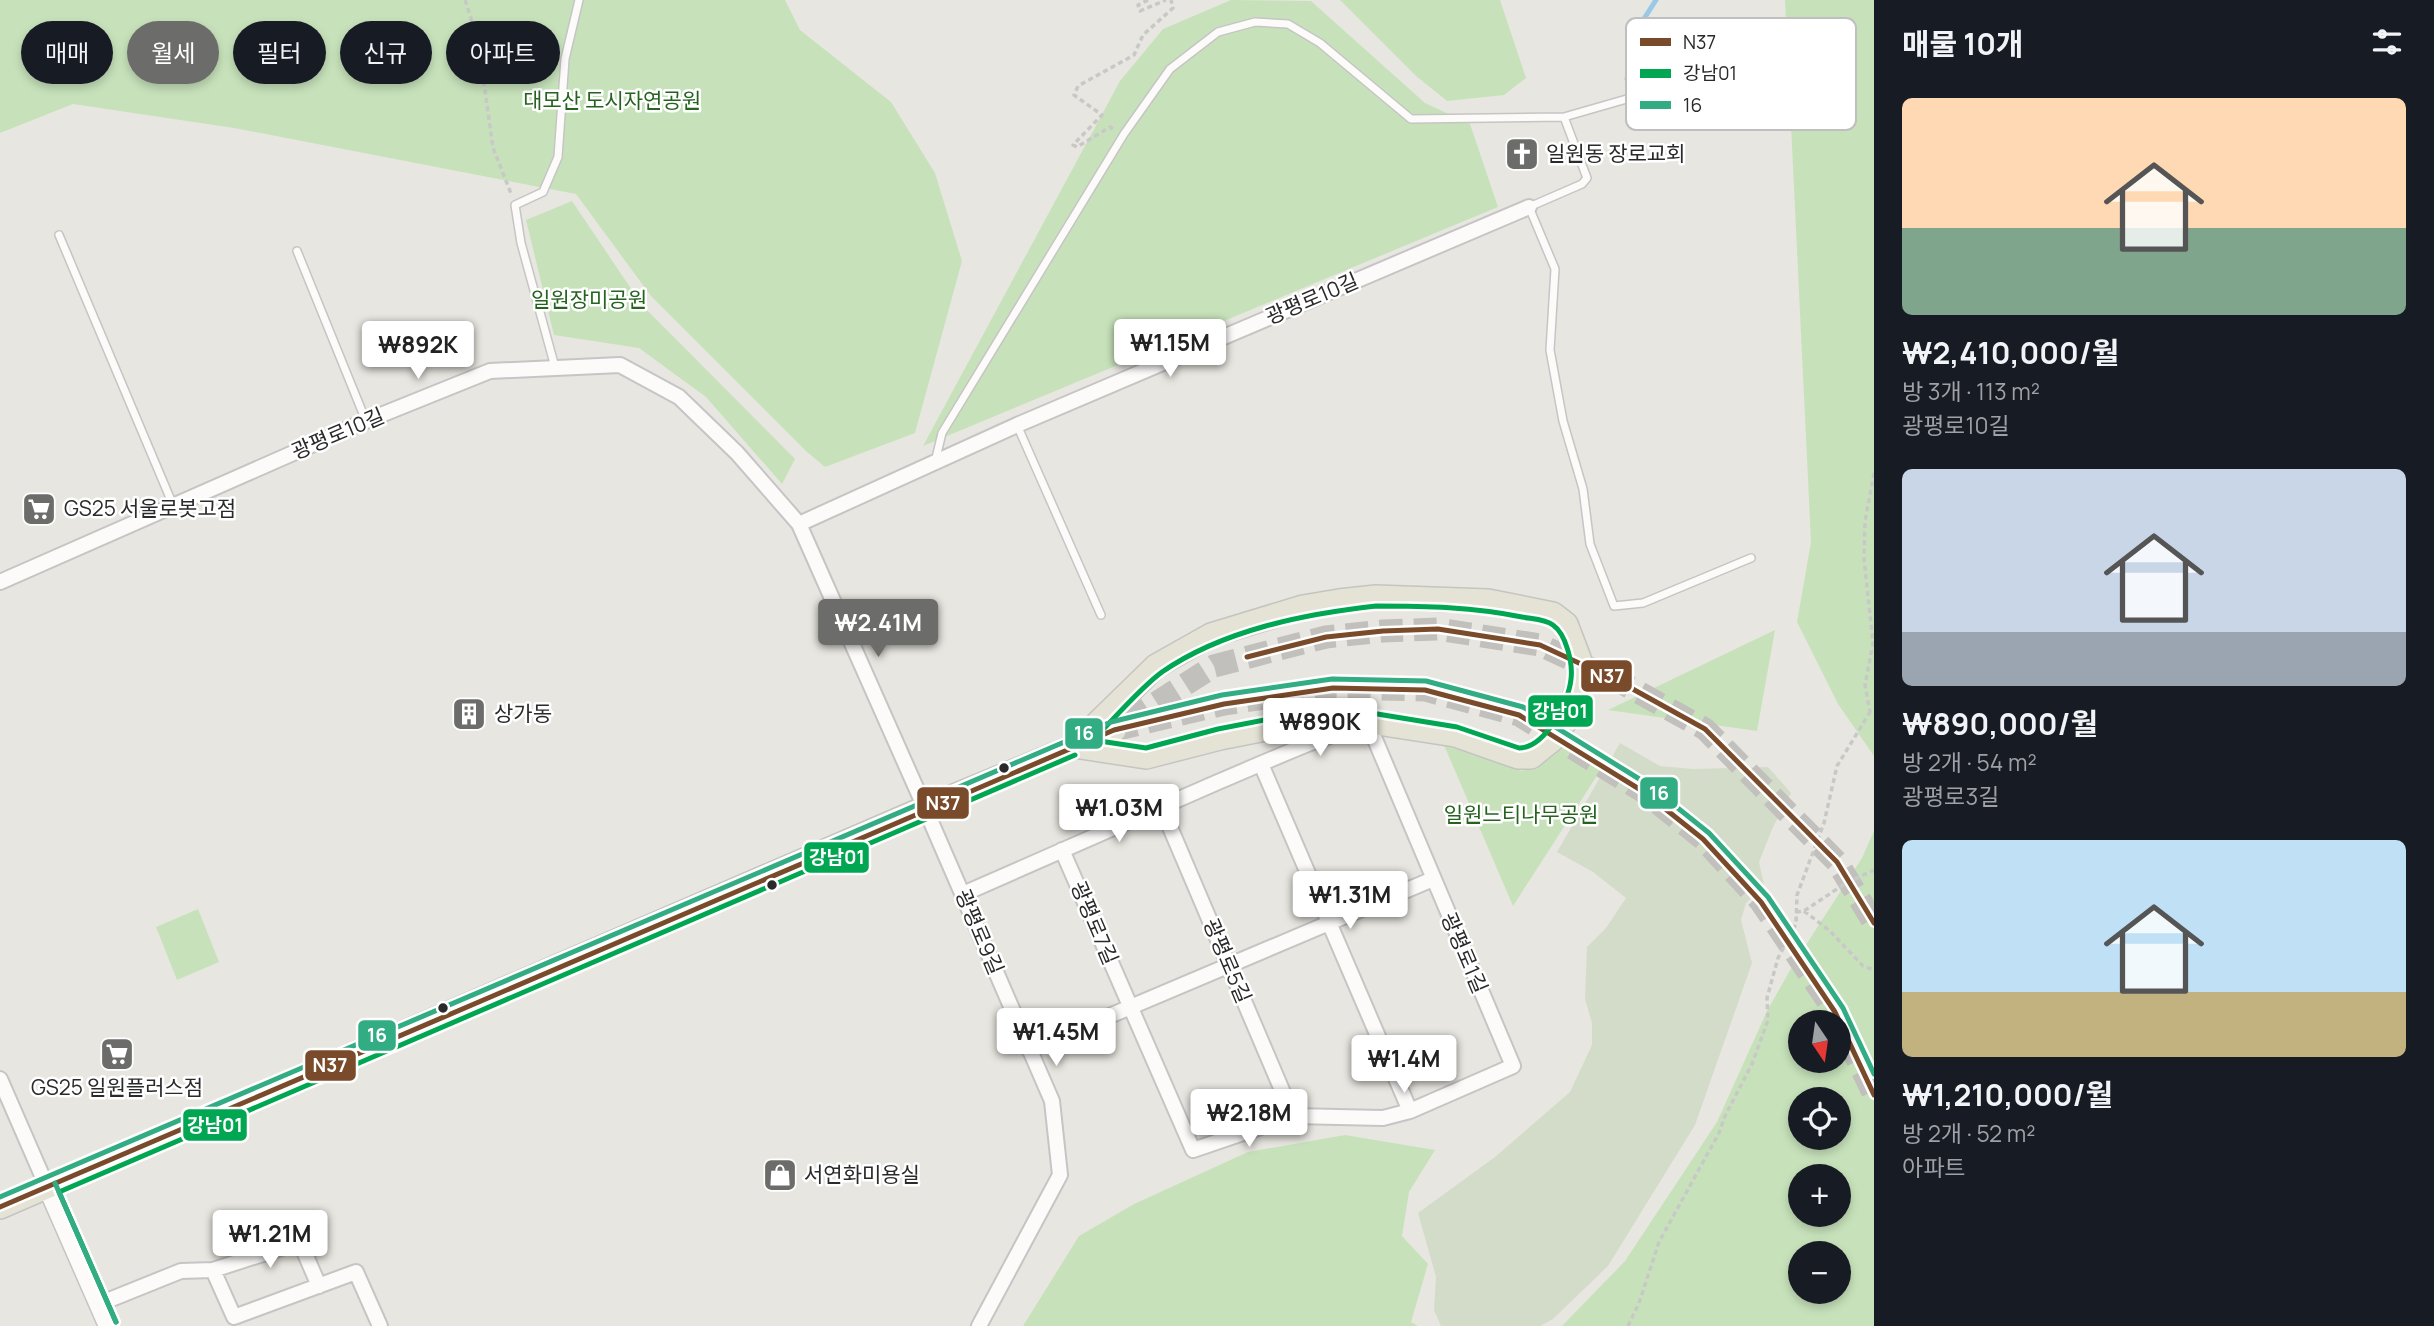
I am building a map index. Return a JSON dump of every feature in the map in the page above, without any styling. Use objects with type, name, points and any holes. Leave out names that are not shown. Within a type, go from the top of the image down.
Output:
[{"type":"main road","points":[[1376,597],[1488,601],[1553,614],[1566,624],[1579,658],[1580,682],[1564,722],[1552,740],[1531,757],[1518,757],[1455,735],[1364,721],[1297,723],[1220,738],[1146,757],[1074,746],[1156,666],[1211,635],[1264,618],[1339,601],[1376,597]]},
{"type":"main road","points":[[0,1207],[925,808],[1114,730]]},
{"type":"street","name":"광평로10길","points":[[799,524],[1017,425],[1529,207]]},
{"type":"street","name":"광평로10길","points":[[0,582],[366,421],[490,371],[620,365],[679,397],[737,453],[799,524],[925,808]]},
{"type":"street","name":"광평로1길","points":[[1261,764],[1338,732],[1368,723],[1513,1066],[1410,1111]]},
{"type":"street","points":[[963,894],[1261,764],[1410,1111],[1383,1118],[1293,1116]]},
{"type":"street","name":"광평로5길","points":[[1161,806],[1293,1116]]},
{"type":"street","name":"광평로9길","points":[[925,808],[1052,1101],[1060,1175],[979,1326]]},
{"type":"street","name":"광평로7길","points":[[1062,849],[1193,1150],[1293,1116]]},
{"type":"street","points":[[1028,1050],[1433,879]]},
{"type":"street","points":[[0,1079],[108,1326]]},
{"type":"street","points":[[99,1304],[181,1271],[213,1270],[300,1242],[319,1286]]},
{"type":"street","points":[[213,1270],[234,1317],[356,1272],[380,1326]]},
{"type":"lane","points":[[555,368],[522,243],[515,205],[543,192],[558,157],[565,59],[579,0]]},
{"type":"lane","points":[[935,462],[942,433],[1124,134],[1170,69],[1218,32],[1255,22],[1288,24],[1320,43],[1411,119],[1564,117],[1626,99]]},
{"type":"lane","name":"광평로10길","points":[[1529,207],[1582,184],[1587,178],[1564,117]]},
{"type":"lane","points":[[1529,207],[1555,268],[1550,350],[1563,421],[1583,489],[1590,544],[1614,606],[1643,603],[1751,558]]},
{"type":"lane","points":[[59,235],[173,506]]},
{"type":"lane","points":[[297,251],[366,421]]},
{"type":"lane","points":[[1017,425],[1101,615]]},
{"type":"path","points":[[465,0],[471,18],[470,48],[483,76],[493,148],[515,205]]},
{"type":"path","points":[[1124,134],[1110,127],[1077,147],[1073,145],[1102,115],[1074,95],[1078,86],[1134,55],[1143,35],[1173,8],[1168,0],[1140,11],[1138,5],[1148,0]]},
{"type":"path","points":[[1628,1326],[1639,1303],[1659,1242],[1719,1133],[1752,1064],[1768,1020],[1767,998],[1777,958],[1796,923],[1797,895],[1824,823],[1837,766],[1872,713],[1865,685],[1873,642],[1864,558],[1865,521],[1874,473]]},
{"type":"path","points":[[1796,912],[1804,911],[1846,883],[1874,870]]},
{"type":"path","points":[[1804,911],[1829,931],[1863,966],[1874,970]]},
{"type":"green space","name":"대모산 도시자연공원","points":[[0,0],[785,0],[800,30],[891,102],[935,173],[962,261],[915,433],[825,467],[651,296],[576,194],[234,128],[73,104],[0,133]]},
{"type":"green space","points":[[1231,0],[1311,1],[1425,103],[1470,124],[1498,207],[923,446],[1120,81],[1163,29]]},
{"type":"green space","points":[[1340,0],[1500,0],[1526,78],[1504,95],[1447,101],[1416,76]]},
{"type":"green space","points":[[1785,0],[1874,0],[1874,756],[1838,704],[1797,622],[1811,542],[1791,130],[1856,130],[1856,18],[1786,18]]},
{"type":"green space","name":"일원장미공원","points":[[572,201],[642,305],[795,459],[782,484],[706,397],[639,348],[554,335],[526,220]]},
{"type":"green space","points":[[1775,630],[1757,731],[1608,710]]},
{"type":"green space","name":"일원느티나무공원","points":[[1581,736],[1607,760],[1513,906],[1444,745],[1522,771]]},
{"type":"green space","points":[[1620,743],[1660,766],[1693,769],[1768,767],[1791,793],[1759,862],[1764,885],[1746,903],[1741,920],[1752,963],[1695,1125],[1608,1266],[1553,1319],[1540,1326],[1441,1326],[1434,1310],[1436,1277],[1418,1213],[1495,1157],[1570,1092],[1592,1045],[1592,1023],[1585,999],[1587,947],[1606,928],[1626,898],[1593,872],[1557,852]]},
{"type":"green space","points":[[1874,831],[1874,1326],[1562,1326],[1625,1261],[1717,1122],[1767,1011],[1793,965],[1862,858]]},
{"type":"green space","points":[[198,909],[219,962],[177,980],[156,927]]},
{"type":"green space","points":[[1345,1135],[1435,1150],[1409,1192],[1402,1236],[1428,1264],[1411,1322],[1418,1326],[1023,1326],[1079,1236],[1134,1204],[1248,1152]]},
{"type":"waterway","points":[[1645,18],[1656,0]]},
{"type":"tunnel","points":[[1128,721],[1214,666],[1326,637],[1438,629],[1540,645],[1620,682],[1705,729],[1837,862],[1874,923]]},
{"type":"tunnel","points":[[1114,730],[1224,704],[1333,688],[1425,690],[1519,715],[1644,792],[1703,839],[1761,902],[1835,1012],[1874,1095]]},
{"type":"transit line","name":"강남01","points":[[1376,606],[1486,611],[1553,625],[1562,635],[1570,657],[1569,689],[1561,711],[1538,740],[1519,748],[1457,727],[1365,712],[1295,714],[1218,729],[1146,748],[1093,740],[1162,672],[1211,645],[1293,619],[1376,606]]},
{"type":"transit line","name":"N37","points":[[1247,657],[1326,637],[1383,631],[1438,629],[1540,645],[1620,682],[1705,729],[1837,862],[1874,923]]},
{"type":"transit line","name":"16","points":[[0,1197],[1111,722],[1222,695],[1332,679],[1426,681],[1523,707],[1649,785],[1709,833],[1768,897],[1843,1008],[1874,1074]]},
{"type":"transit line","name":"N37","points":[[0,1207],[1114,730],[1224,704],[1333,688],[1425,690],[1519,715],[1644,792],[1703,839],[1761,902],[1835,1012],[1874,1095]]},
{"type":"transit line","name":"강남01","points":[[116,1322],[59,1192],[1075,755]]},
{"type":"transit line","name":"16","points":[[55,1183],[116,1322]]},
{"type":"place","name":"일원동 장로교회","points":[[1522,154]]},
{"type":"place","name":"GS25 서울로봇고점","points":[[39,509]]},
{"type":"place","name":"상가동","points":[[469,714]]},
{"type":"place","name":"GS25 일원플러스점","points":[[117,1054]]},
{"type":"place","name":"서연화미용실","points":[[780,1175]]}]
